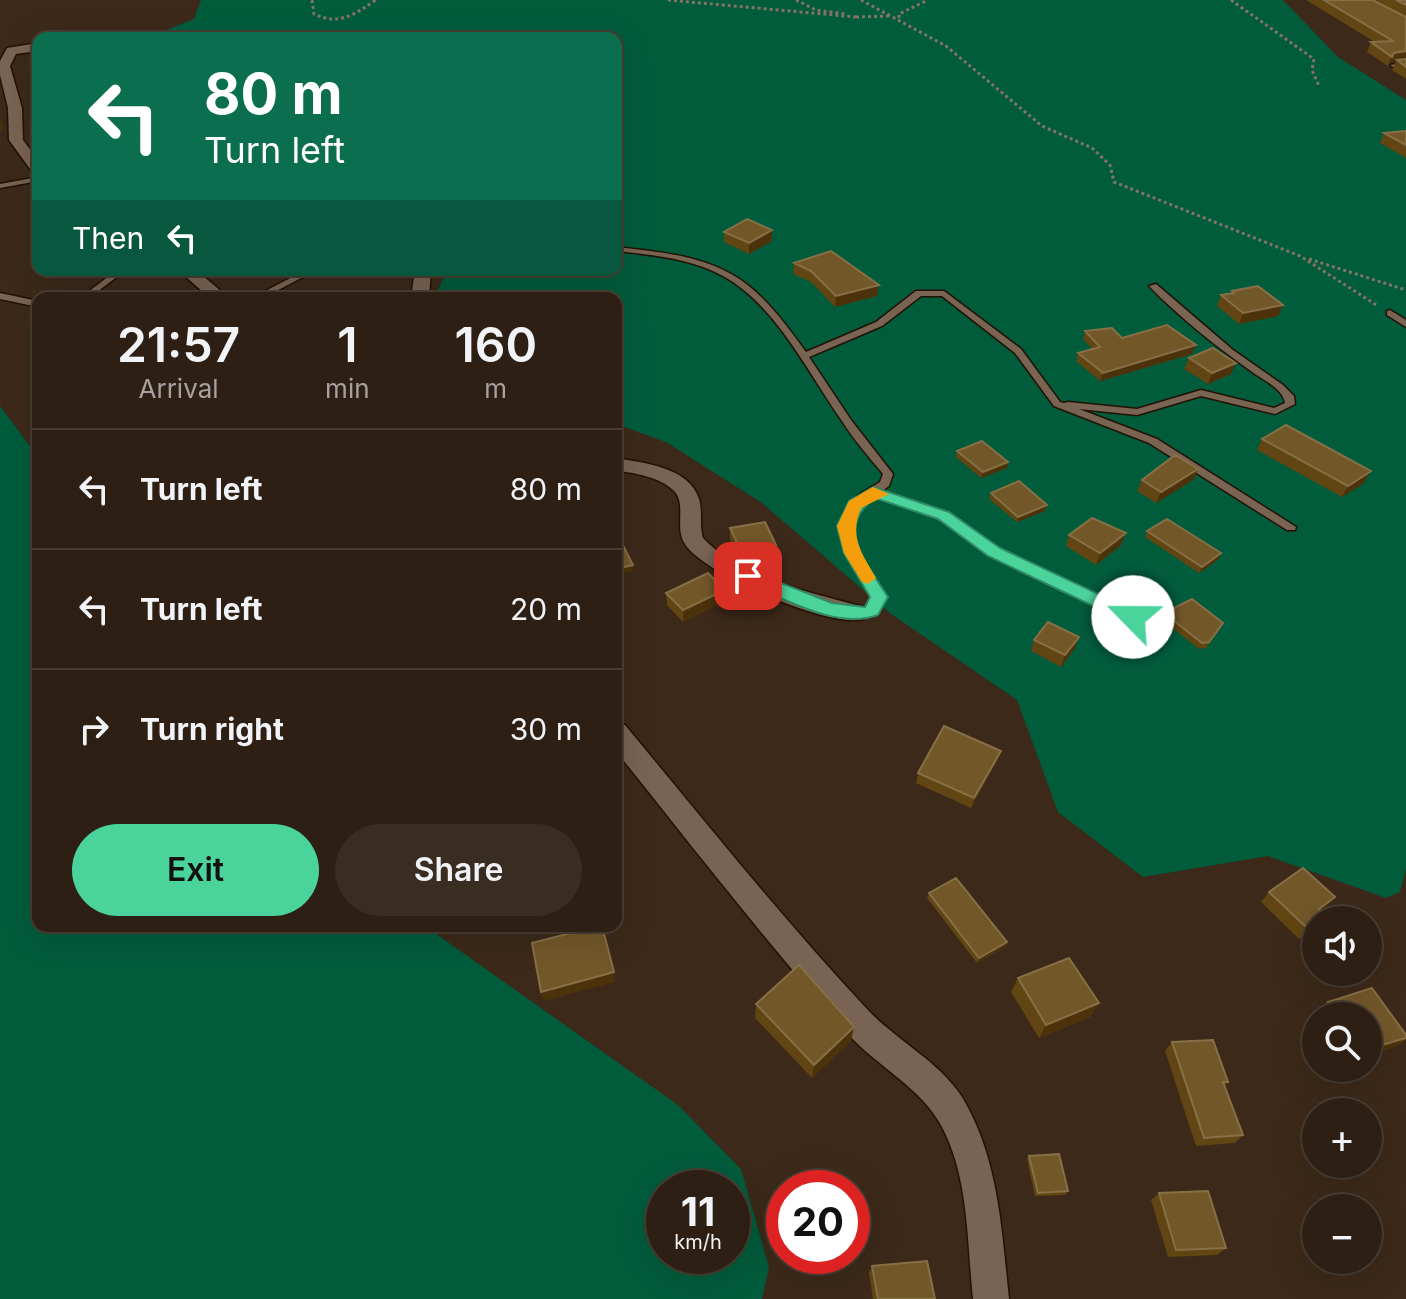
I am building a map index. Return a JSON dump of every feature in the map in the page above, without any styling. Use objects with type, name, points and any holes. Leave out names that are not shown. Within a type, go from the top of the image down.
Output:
[{"type":"street","points":[[32,48],[11,51],[4,66],[15,108],[16,140],[32,162]]},
{"type":"street","points":[[193,276],[213,292]]},
{"type":"street","points":[[622,465],[644,470],[684,487],[690,497],[689,529],[694,542],[707,556],[801,601],[855,613]]},
{"type":"street","points":[[622,739],[794,952],[872,1038],[929,1083],[954,1115],[978,1177],[991,1299]]},
{"type":"lane","points":[[1393,65],[1406,64]]},
{"type":"lane","points":[[0,186],[32,180]]},
{"type":"lane","points":[[622,250],[686,260],[738,279],[773,312],[847,422],[888,474],[885,484],[854,505],[845,526],[853,553],[879,597],[871,611],[855,613]]},
{"type":"lane","points":[[92,292],[114,276]]},
{"type":"lane","points":[[268,292],[299,277]]},
{"type":"lane","points":[[1057,404],[1137,412],[1201,393],[1275,411],[1290,404],[1289,396],[1280,387],[1219,343],[1153,286]]},
{"type":"lane","points":[[804,356],[879,324],[912,297],[935,292],[953,301],[1018,351],[1057,404],[1153,441],[1291,527]]},
{"type":"lane","points":[[0,296],[32,303]]},
{"type":"lane","points":[[1390,313],[1406,324]]},
{"type":"lane","points":[[873,492],[944,515],[994,552],[1133,617]]},
{"type":"path","points":[[312,0],[314,14],[322,19],[348,20],[376,0]]},
{"type":"path","points":[[668,0],[856,17],[891,15]]},
{"type":"path","points":[[796,0],[816,10],[856,17]]},
{"type":"path","points":[[861,0],[946,46],[1042,126],[1092,148],[1110,165],[1114,182],[1300,256],[1406,290]]},
{"type":"path","points":[[899,19],[899,14],[928,0]]},
{"type":"path","points":[[1231,0],[1314,59],[1312,70],[1319,86]]},
{"type":"path","points":[[1300,256],[1390,313]]},
{"type":"green space","points":[[201,0],[1283,0],[1338,57],[1406,100],[1406,869],[1400,892],[1386,898],[1268,856],[1143,877],[1058,812],[1017,700],[891,614],[762,503],[666,442],[622,426],[622,292],[437,292],[445,276],[622,276],[622,32],[161,32],[194,19]]},
{"type":"green space","points":[[0,406],[32,449],[32,932],[433,932],[678,1105],[741,1169],[646,1170],[646,1274],[750,1274],[750,1200],[766,1256],[767,1274],[762,1299],[0,1299]]},
{"type":"building","points":[[1324,0],[1373,0],[1406,17],[1406,51],[1394,53],[1392,57],[1371,42],[1393,41]]},
{"type":"building","points":[[1406,131],[1406,145],[1384,133]]},
{"type":"building","points":[[747,219],[772,230],[749,243],[724,232]]},
{"type":"building","points":[[831,251],[879,285],[836,296],[811,271],[794,263]]},
{"type":"building","points":[[1258,286],[1283,305],[1243,313],[1221,295],[1234,293],[1232,291]]},
{"type":"building","points":[[1167,325],[1196,345],[1103,373],[1078,353],[1100,347],[1085,331],[1112,328],[1122,338]]},
{"type":"building","points":[[1213,348],[1236,363],[1212,373],[1189,358]]},
{"type":"building","points":[[1286,425],[1371,471],[1348,486],[1262,439]]},
{"type":"building","points":[[982,441],[1008,462],[983,472],[957,451]]},
{"type":"building","points":[[1175,455],[1198,469],[1161,492],[1142,480]]},
{"type":"building","points":[[1019,481],[1047,505],[1018,517],[991,493]]},
{"type":"building","points":[[1092,518],[1126,533],[1100,553],[1069,535]]},
{"type":"building","points":[[1167,519],[1221,553],[1202,567],[1147,531]]},
{"type":"building","points":[[765,522],[776,545],[741,551],[730,528]]},
{"type":"building","points":[[622,544],[633,565],[622,568]]},
{"type":"building","points":[[708,573],[725,590],[683,610],[666,593]]},
{"type":"building","points":[[1192,599],[1223,623],[1209,642],[1202,643],[1164,613]]},
{"type":"building","points":[[1048,622],[1079,637],[1065,655],[1034,640]]},
{"type":"building","points":[[944,726],[1001,751],[974,798],[918,773]]},
{"type":"building","points":[[1303,868],[1335,897],[1323,906],[1302,906],[1302,923],[1269,892]]},
{"type":"building","points":[[956,878],[1007,942],[979,958],[929,893]]},
{"type":"building","points":[[575,932],[604,932],[614,972],[541,992],[532,943]]},
{"type":"building","points":[[1069,958],[1099,1003],[1046,1025],[1018,978]]},
{"type":"building","points":[[799,965],[854,1027],[814,1065],[756,1004]]},
{"type":"building","points":[[1372,988],[1406,1035],[1406,1038],[1382,1045],[1382,1002],[1328,1002]]},
{"type":"building","points":[[1213,1040],[1228,1082],[1223,1082],[1243,1135],[1204,1138],[1172,1042]]},
{"type":"building","points":[[1059,1154],[1068,1191],[1038,1193],[1029,1156]]},
{"type":"building","points":[[1208,1191],[1226,1248],[1176,1250],[1159,1193]]},
{"type":"building","points":[[927,1261],[935,1299],[878,1299],[872,1266]]},
{"type":"slow traffic","points":[[868,578],[853,553],[845,526],[848,513],[863,497],[873,492],[882,494]]},
{"type":"route","points":[[748,576],[801,601],[855,613],[871,611],[879,597],[853,553],[845,526],[854,505],[873,492],[944,515],[994,552],[1133,617]]}]
